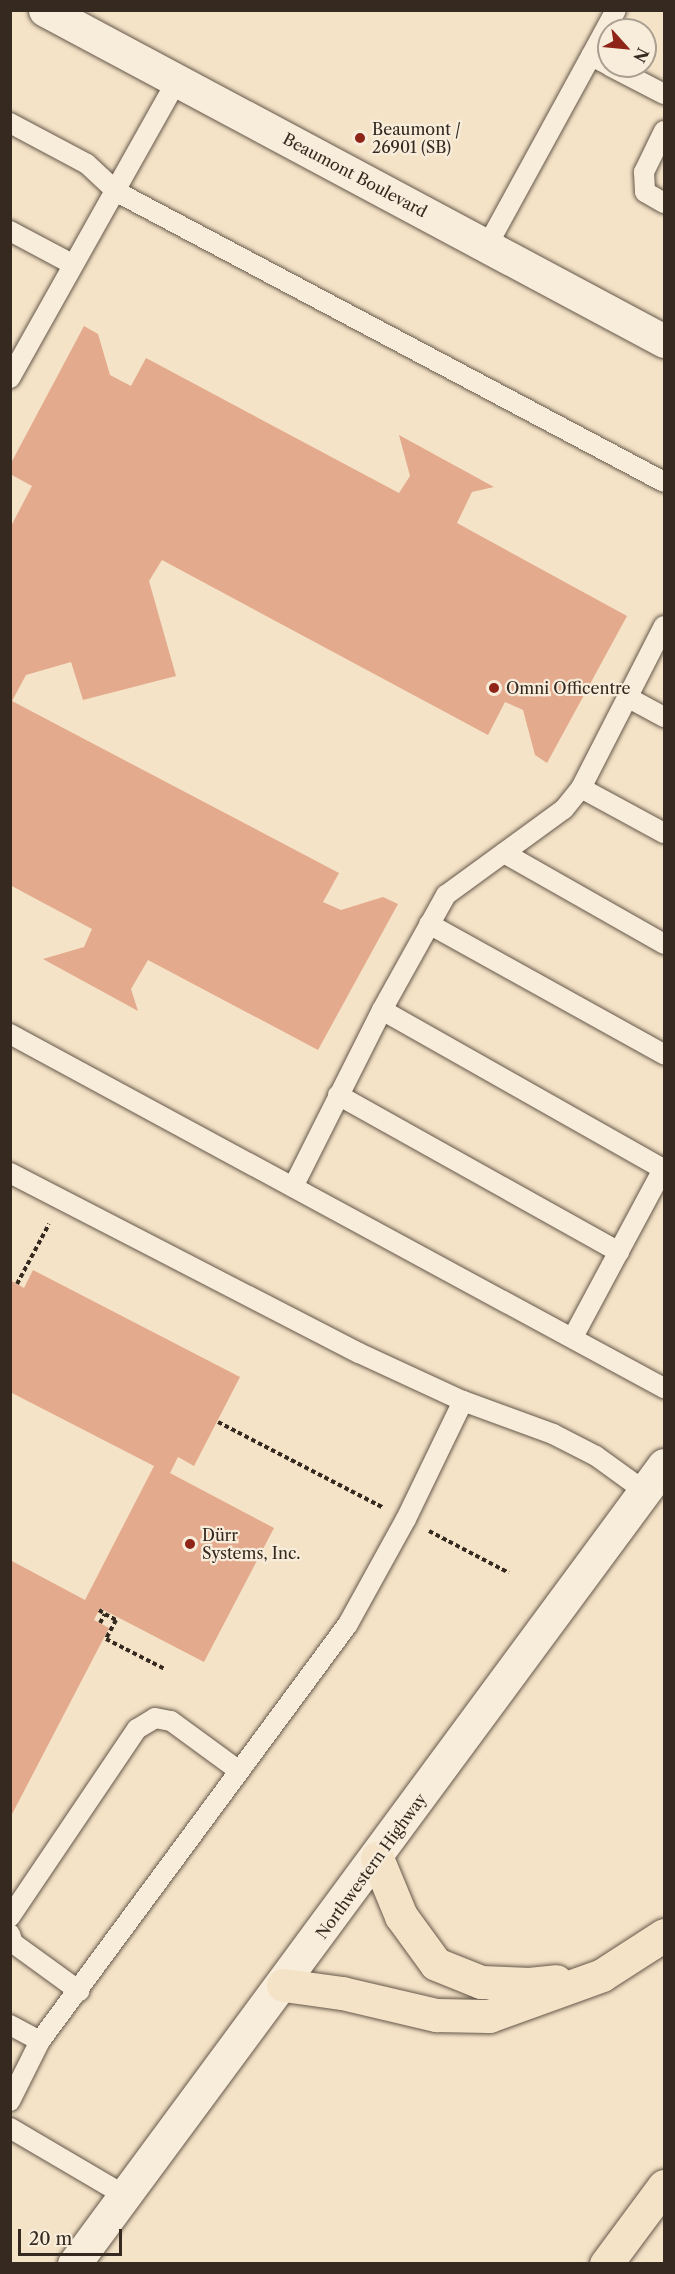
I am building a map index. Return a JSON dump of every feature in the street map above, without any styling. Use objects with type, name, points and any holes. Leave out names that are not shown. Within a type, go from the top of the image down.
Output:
[{"type":"highway","points":[[377,1858],[401,1916],[436,1964],[481,1982],[529,1984],[602,1975]]},
{"type":"highway","points":[[283,1985],[342,1993],[436,2015],[489,2016],[602,1975],[664,1935]]},
{"type":"highway","points":[[606,2264],[664,2186]]},
{"type":"street","name":"Beaumont Boulevard","points":[[45,10],[664,341]]},
{"type":"street","name":"Northwestern Highway","points":[[74,2264],[377,1858],[664,1465]]},
{"type":"lane","points":[[487,246],[616,10]]},
{"type":"lane","points":[[591,56],[597,59]]},
{"type":"lane","points":[[633,78],[664,94]]},
{"type":"lane","points":[[10,378],[18,347],[117,192],[177,80]]},
{"type":"lane","points":[[10,123],[87,164],[117,192],[664,482]]},
{"type":"lane","points":[[664,131],[644,172],[645,192],[664,203]]},
{"type":"lane","points":[[10,231],[72,264]]},
{"type":"lane","points":[[293,1187],[382,1010],[446,896],[564,808],[580,788],[664,626]]},
{"type":"lane","points":[[627,697],[664,717]]},
{"type":"lane","points":[[580,788],[664,833]]},
{"type":"lane","points":[[504,853],[664,944]]},
{"type":"lane","points":[[429,924],[664,1054]]},
{"type":"lane","points":[[382,1010],[664,1168],[573,1337]]},
{"type":"lane","points":[[10,1034],[664,1388]]},
{"type":"lane","points":[[338,1095],[619,1252]]},
{"type":"lane","points":[[10,1173],[359,1353],[463,1401],[553,1434],[596,1456],[646,1492]]},
{"type":"lane","points":[[10,2101],[40,2041],[348,1624],[406,1519],[463,1401]]},
{"type":"lane","points":[[10,1917],[137,1729],[155,1718],[171,1721],[238,1770]]},
{"type":"lane","points":[[10,1935],[13,1943],[78,1990]]},
{"type":"lane","points":[[10,2025],[40,2041]]},
{"type":"lane","points":[[10,2128],[124,2194]]},
{"type":"path","points":[[17,1284],[54,1213]]},
{"type":"path","points":[[218,1422],[509,1572]]},
{"type":"path","points":[[99,1610],[116,1620],[106,1639],[165,1669]]},
{"type":"path","points":[[100,1623],[105,1614]]},
{"type":"building","name":"Omni Officentre","points":[[84,326],[98,334],[110,375],[131,386],[146,358],[399,493],[410,476],[399,435],[494,487],[472,492],[457,523],[627,616],[547,763],[535,755],[523,710],[505,702],[488,735],[162,560],[149,581],[176,676],[83,700],[71,662],[26,675],[12,701],[339,873],[323,902],[341,910],[383,897],[398,904],[318,1050],[148,960],[131,989],[138,1011],[43,959],[84,947],[92,929],[10,885],[10,528],[32,486],[10,474],[10,465]]},
{"type":"building","name":"Dürr Systems, Inc.","points":[[33,1270],[240,1377],[194,1466],[178,1457],[170,1473],[274,1528],[204,1662],[100,1608],[94,1620],[109,1628],[10,1818],[10,1560],[85,1600],[154,1466],[10,1392],[10,1280],[24,1288]]},
{"type":"place","name":"Beaumont / 26901 (SB)","points":[[360,138]]},
{"type":"place","name":"Omni Officentre","points":[[494,688]]},
{"type":"place","name":"Dürr Systems, Inc.","points":[[190,1544]]}]
